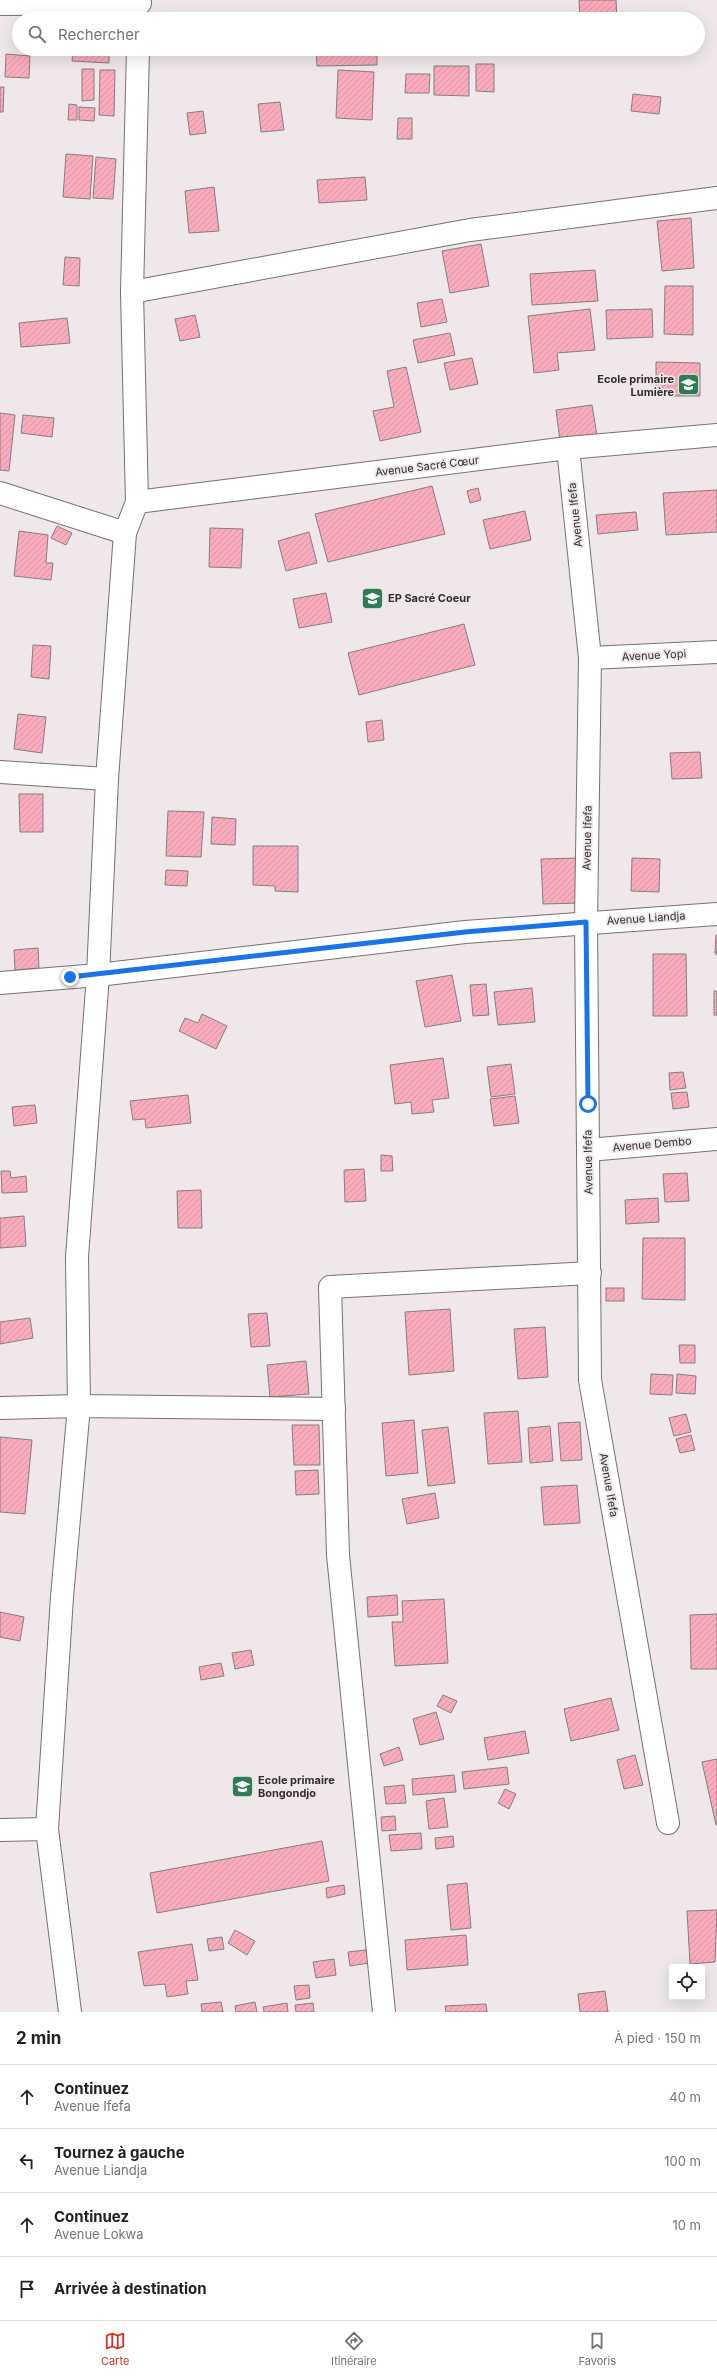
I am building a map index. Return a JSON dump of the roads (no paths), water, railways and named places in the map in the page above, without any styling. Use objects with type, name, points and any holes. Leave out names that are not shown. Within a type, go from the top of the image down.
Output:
[{"type":"street","points":[[0,4],[139,7]]},
{"type":"street","points":[[70,2012],[47,1829],[62,1597],[79,1406],[77,1257],[98,975],[106,779],[125,534],[137,502],[132,292],[138,56]]},
{"type":"street","points":[[132,292],[470,230],[717,198]]},
{"type":"street","name":"Avenue Sacré Cœur","points":[[137,502],[568,448],[717,435]]},
{"type":"street","name":"Avenue Ifefa","points":[[568,448],[590,658],[586,922],[590,1380],[668,1823]]},
{"type":"street","points":[[0,493],[125,534]]},
{"type":"street","name":"Avenue Yopi","points":[[590,658],[717,652]]},
{"type":"street","points":[[0,772],[106,779]]},
{"type":"street","name":"Avenue Liandja","points":[[0,983],[98,975],[465,932],[586,922],[717,914]]},
{"type":"street","name":"Avenue Dembo","points":[[588,1150],[717,1139]]},
{"type":"street","points":[[384,2012],[338,1554],[330,1287],[590,1272]]},
{"type":"street","points":[[0,1408],[79,1406],[334,1409]]},
{"type":"street","points":[[0,1830],[47,1829]]},
{"type":"place","name":"Ecole primaire Lumière","points":[[689,385]]},
{"type":"place","name":"EP Sacré Coeur","points":[[373,598]]},
{"type":"place","name":"Ecole primaire Bongondjo","points":[[242,1786]]}]
